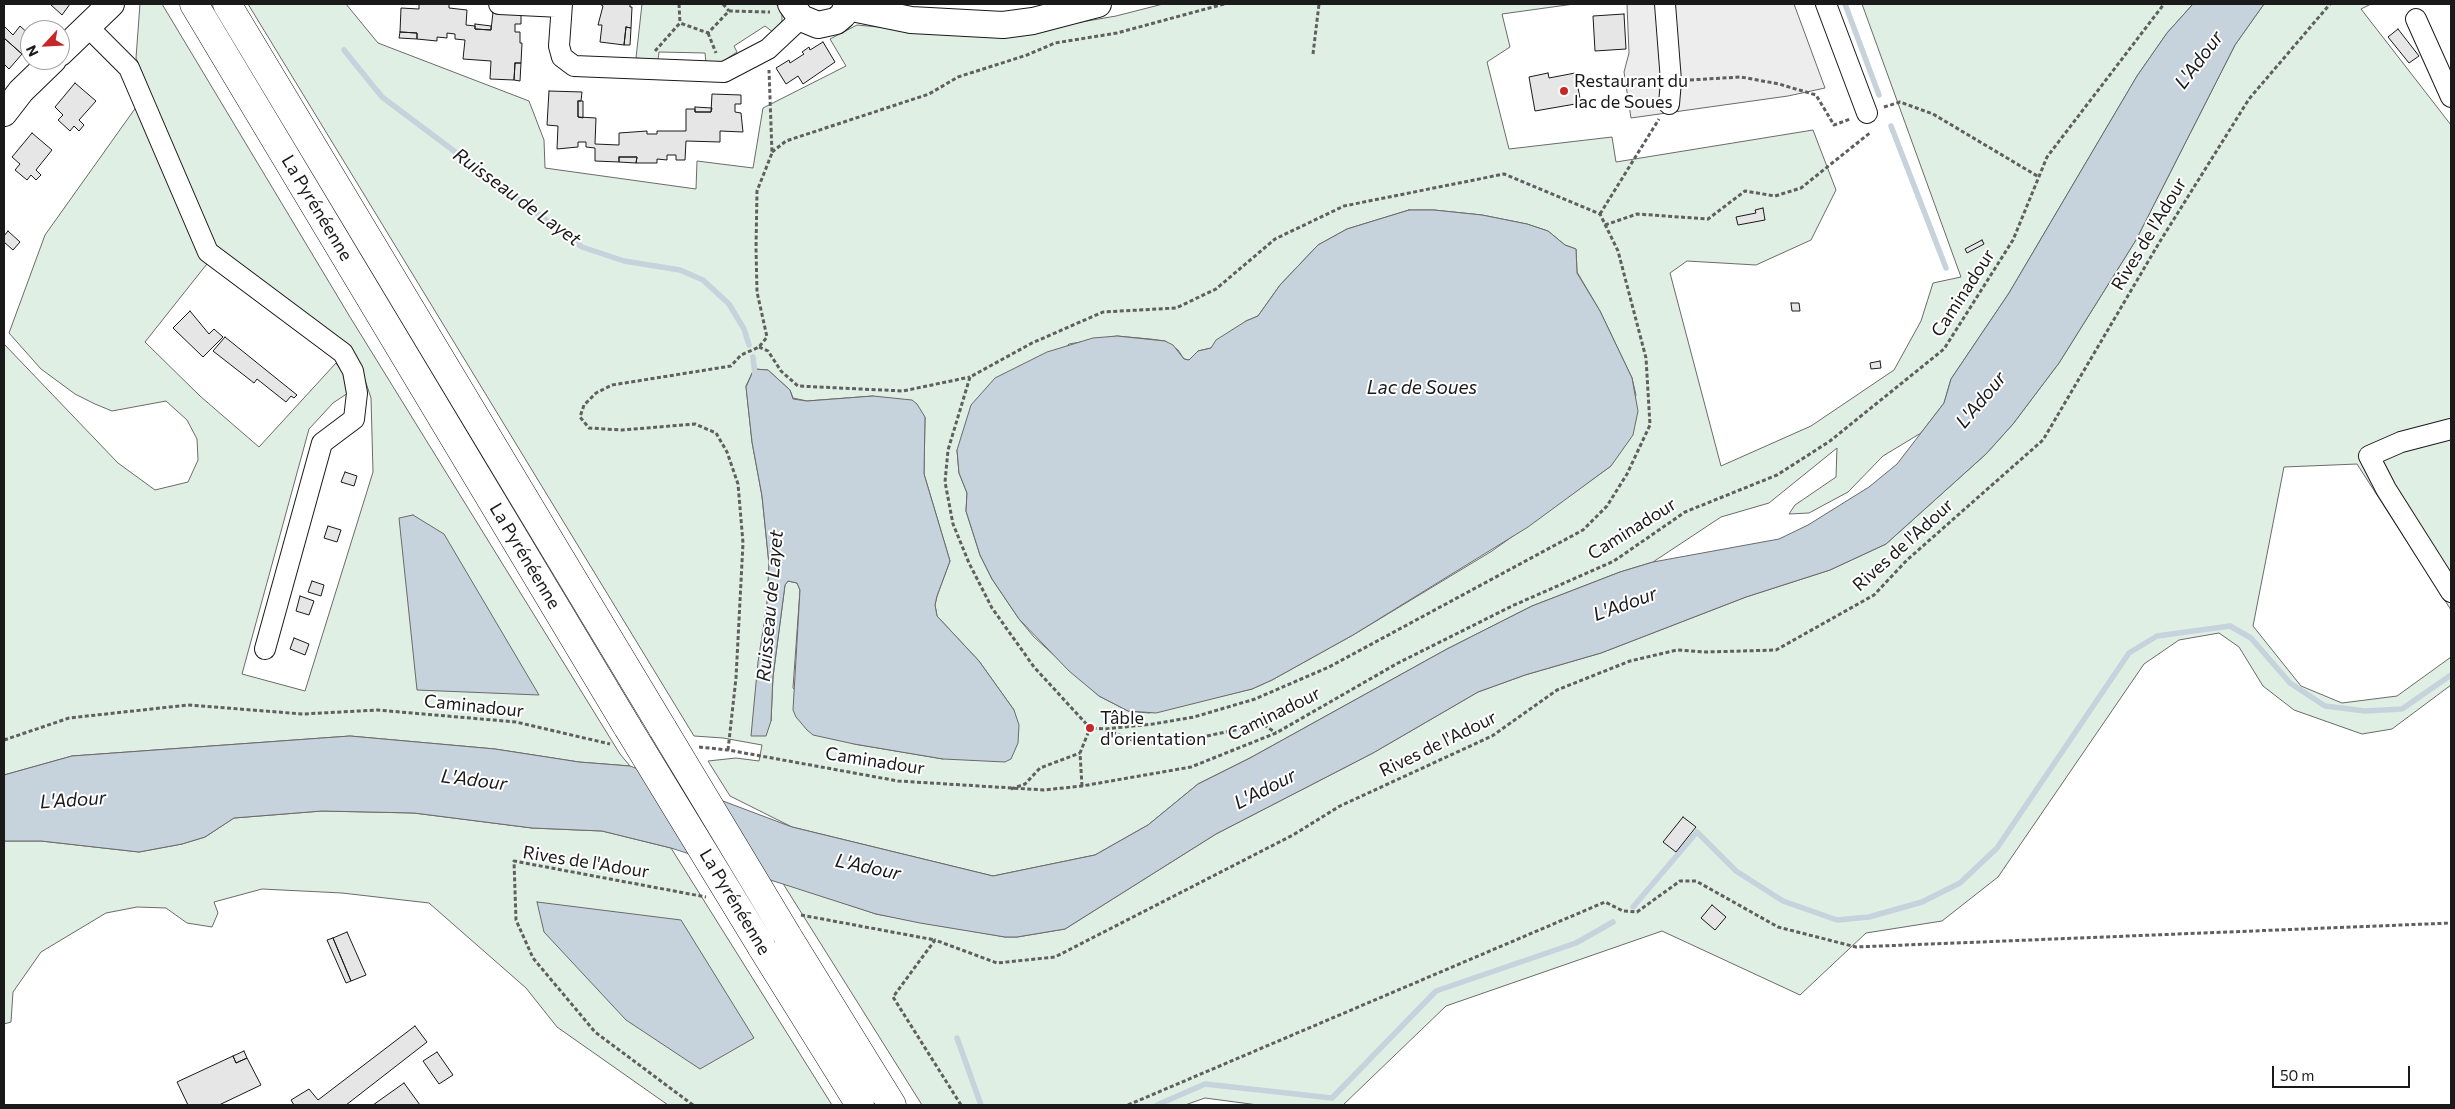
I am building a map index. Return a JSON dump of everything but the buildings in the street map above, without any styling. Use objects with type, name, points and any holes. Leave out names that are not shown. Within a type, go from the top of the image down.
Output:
[{"type":"highway","name":"La Pyrénéenne","points":[[194,4],[624,736],[761,946],[860,1105]]},
{"type":"highway","name":"La Pyrénéenne","points":[[227,4],[663,729],[792,925],[892,1105]]},
{"type":"main road","points":[[70,43],[111,4]]},
{"type":"main road","points":[[794,17],[809,23],[827,25],[836,21],[848,6],[911,20],[1003,25],[1033,21],[1098,4]]},
{"type":"main road","points":[[4,113],[43,70]]},
{"type":"street","points":[[499,4],[561,5],[559,46],[562,57],[574,66],[639,69],[724,72],[768,49],[794,17]]},
{"type":"street","points":[[1665,4],[1671,81],[1669,104]]},
{"type":"street","points":[[1826,4],[1870,122]]},
{"type":"street","points":[[2416,20],[2451,97]]},
{"type":"street","points":[[87,26],[129,68],[208,252],[343,353],[353,371],[357,393],[354,419],[322,443],[265,649]]},
{"type":"street","points":[[2451,429],[2401,442],[2369,456],[2386,489],[2451,592]]},
{"type":"path","points":[[639,69],[680,24],[679,4]]},
{"type":"path","points":[[723,4],[729,11]]},
{"type":"path","points":[[772,153],[786,141],[929,94],[958,77],[1027,55],[1055,43],[1117,33],[1224,4]]},
{"type":"path","points":[[1313,54],[1319,4]]},
{"type":"path","name":"Caminadour","points":[[695,747],[728,750],[898,781],[1009,790],[1044,790],[1082,786],[1191,767],[1276,733],[1398,663],[1512,606],[1614,561],[1685,512],[1777,475],[1830,441],[1944,348],[2013,240],[2047,157],[2164,4]]},
{"type":"path","name":"Rives de l'Adour","points":[[792,925],[935,940],[997,963],[1055,957],[1293,835],[1340,806],[1492,736],[1557,690],[1630,661],[1677,650],[1706,652],[1776,650],[1874,595],[1907,560],[2043,440],[2159,243],[2250,99],[2330,4]]},
{"type":"path","points":[[680,24],[708,33],[729,11],[769,12],[794,17]]},
{"type":"path","points":[[728,750],[736,678],[743,543],[738,484],[728,452],[716,433],[695,424],[622,430],[589,428],[580,417],[584,405],[596,393],[612,386],[731,366],[741,355],[759,347],[768,337],[756,292],[757,191],[772,153],[768,49]]},
{"type":"path","points":[[1600,214],[1669,104]]},
{"type":"path","points":[[1605,225],[1637,214],[1708,219],[1745,191],[1775,196],[1801,188],[1870,122]]},
{"type":"path","points":[[759,347],[768,352],[781,371],[798,386],[903,390],[970,377],[1032,343],[1102,312],[1176,308],[1216,289],[1275,239],[1344,206],[1504,174],[1600,214],[1618,251],[1646,358],[1650,425],[1627,474],[1607,506],[1583,530],[1329,667],[1256,699],[1194,717],[1105,729],[1090,728],[1034,667],[992,608],[969,563],[953,524],[945,482],[948,450],[970,377]]},
{"type":"path","name":"Caminadour","points":[[4,740],[69,718],[188,705],[303,714],[377,710],[516,722],[624,736]]},
{"type":"path","points":[[1105,729],[1140,743],[1179,742],[1263,724],[1276,733]]},
{"type":"path","points":[[1082,786],[1080,753],[1090,728]]},
{"type":"path","points":[[1009,790],[1025,784],[1040,768],[1080,753]]},
{"type":"path","name":"Rives de l'Adour","points":[[693,1105],[595,1032],[533,958],[516,920],[514,861],[710,898]]},
{"type":"path","points":[[1128,1105],[1605,902],[1623,911],[1637,912],[1680,881],[1696,881],[1778,927],[1856,947],[2451,924]]},
{"type":"path","points":[[935,940],[893,997],[961,1105]]},
{"type":"green space","points":[[140,4],[162,4],[350,317],[620,754],[630,766],[579,762],[495,749],[350,736],[72,756],[4,775],[4,344],[118,463],[155,490],[188,482],[198,460],[197,439],[187,420],[166,401],[112,411],[95,404],[75,394],[41,369],[9,333],[45,235],[149,89],[136,58]],"holes":[[[218,250],[353,358],[364,377],[371,398],[373,472],[305,691],[242,674],[309,429],[333,403],[348,393],[346,377],[336,363],[259,447],[200,396],[145,342]]]},
{"type":"green space","points":[[248,4],[346,4],[378,43],[529,101],[544,140],[545,168],[696,189],[697,161],[753,168],[763,108],[846,66],[830,39],[857,25],[976,36],[1035,30],[1116,16],[1163,4],[1574,4],[1502,14],[1510,47],[1487,62],[1509,149],[1612,137],[1616,162],[1813,130],[1836,190],[1811,240],[1756,265],[1687,261],[1670,273],[1721,466],[1811,426],[1894,370],[1921,321],[1933,283],[1961,277],[1862,4],[2193,4],[2167,33],[2137,76],[2009,293],[1951,379],[1944,403],[1921,433],[1883,456],[1848,492],[1809,513],[1789,514],[1795,505],[1836,477],[1837,448],[1769,503],[1721,517],[1653,562],[1620,572],[1532,606],[1447,649],[1250,758],[1198,784],[1148,825],[1095,855],[993,876],[792,827],[730,796],[708,761],[736,758],[759,761],[762,745],[723,738],[694,736]],"holes":[[[1409,210],[1434,210],[1482,215],[1527,224],[1548,231],[1565,245],[1576,249],[1577,272],[1600,311],[1632,378],[1636,395],[1611,466],[1492,551],[1353,635],[1252,689],[1149,713],[1128,711],[1099,696],[1034,637],[1019,619],[992,579],[980,555],[966,511],[967,493],[959,473],[957,450],[1069,344],[1117,336],[1150,339],[1165,341],[1178,350],[1184,359],[1189,360],[1198,351],[1211,348],[1246,321],[1258,316],[1280,285],[1318,245],[1347,229]],[[754,369],[768,370],[790,390],[793,398],[807,401],[873,396],[925,417],[924,474],[950,561],[937,596],[935,605],[937,616],[979,661],[1014,710],[943,759],[854,744],[793,688],[800,590],[797,583],[788,581],[785,585],[773,677],[771,721],[767,604],[769,564],[762,496],[752,442],[746,386]]]},
{"type":"green space","points":[[642,4],[775,4],[782,8],[782,21],[774,33],[765,26],[734,46],[737,52],[722,62],[706,63],[705,53],[659,52],[658,60],[636,58]]},
{"type":"green space","points":[[2264,4],[2371,4],[2361,9],[2451,125],[2451,610],[2357,464],[2284,467],[2253,626],[2301,686],[2342,703],[2397,696],[2451,657],[2451,685],[2392,729],[2362,734],[2294,710],[2263,686],[2239,647],[2219,633],[2179,640],[2144,664],[1998,877],[1942,921],[1866,933],[1800,995],[1662,931],[1446,1006],[1343,1105],[1258,1105],[1205,1098],[1185,1105],[922,1105],[782,882],[876,914],[1005,937],[1017,937],[1065,929],[1216,834],[1373,753],[1478,692],[1525,675],[1601,653],[1746,597],[1830,570],[1886,544],[1986,454],[2013,424],[2059,363],[2136,240],[2235,45]]},
{"type":"green space","points":[[322,811],[414,813],[532,828],[602,831],[671,848],[832,1105],[668,1105],[557,1027],[526,988],[429,903],[342,893],[262,889],[214,902],[218,913],[212,927],[187,923],[166,908],[137,907],[106,913],[41,952],[13,992],[11,1022],[4,1024],[4,841],[41,841],[139,852],[182,844],[205,837],[234,818]]},
{"type":"shaded area","points":[[1627,4],[1794,4],[1825,88],[1788,96],[1631,118],[1624,72],[1629,53]]},
{"type":"water","name":"L'Adour","points":[[2193,4],[2264,4],[2235,45],[2136,240],[2059,363],[2013,424],[1986,454],[1886,544],[1830,570],[1746,597],[1601,653],[1525,675],[1478,692],[1373,753],[1216,834],[1065,929],[1017,937],[1005,937],[920,923],[876,914],[671,848],[602,831],[532,828],[414,813],[322,811],[234,818],[205,837],[182,844],[139,852],[41,841],[4,841],[4,775],[72,756],[350,736],[495,749],[579,762],[630,766],[792,827],[993,876],[1095,855],[1148,825],[1198,784],[1250,758],[1447,649],[1532,606],[1620,572],[1653,562],[1779,539],[1808,525],[1869,487],[1897,464],[1944,403],[1951,379],[2009,293],[2137,76],[2167,33]]},
{"type":"water","name":"Lac de Soues","points":[[1409,210],[1434,210],[1482,215],[1527,224],[1548,231],[1565,245],[1576,249],[1577,273],[1600,311],[1632,378],[1638,411],[1633,435],[1611,466],[1528,527],[1353,635],[1272,680],[1252,689],[1156,713],[1128,711],[1099,696],[1069,671],[1019,619],[992,579],[980,555],[966,511],[967,493],[959,473],[957,450],[971,405],[995,378],[1047,352],[1093,338],[1117,336],[1165,341],[1173,345],[1184,359],[1189,360],[1198,351],[1211,348],[1216,340],[1246,321],[1258,316],[1280,285],[1318,245],[1347,229]]},
{"type":"water","points":[[754,369],[768,370],[790,390],[793,399],[807,401],[873,396],[912,400],[917,404],[925,417],[924,474],[950,561],[937,596],[935,605],[937,616],[979,661],[1014,710],[1019,725],[1018,743],[1011,759],[1005,762],[943,759],[813,735],[796,717],[793,710],[800,590],[797,583],[788,581],[785,585],[773,676],[771,721],[766,736],[751,736],[758,662],[767,604],[769,564],[762,496],[752,442],[746,387]]},
{"type":"water","points":[[413,515],[444,534],[539,695],[417,690],[399,518]]},
{"type":"water","points":[[537,902],[681,920],[754,1038],[700,1069],[626,1020],[544,932]]},
{"type":"waterway","points":[[1845,4],[1879,95]]},
{"type":"waterway","name":"Ruisseau de Layet","points":[[344,50],[382,97],[582,247],[624,261],[680,270],[703,280],[729,304],[744,329],[749,345]]},
{"type":"waterway","points":[[1891,126],[1946,268]]},
{"type":"waterway","name":"Ruisseau de Layet","points":[[753,357],[755,375]]},
{"type":"waterway","points":[[1633,907],[1697,832],[1736,871],[1783,901],[1837,920],[1869,917],[1922,902],[1960,883],[1997,848],[2129,653],[2157,636],[2230,626],[2251,638],[2290,683],[2325,706],[2365,711],[2402,709],[2451,675]]},
{"type":"waterway","points":[[1157,1105],[1205,1084],[1332,1098],[1436,991],[1576,943],[1613,922]]},
{"type":"waterway","points":[[957,1038],[981,1105]]},
{"type":"place","name":"Restaurant du lac de Soues","points":[[1564,91]]},
{"type":"place","name":"Tâble d'orientation","points":[[1090,728]]}]
